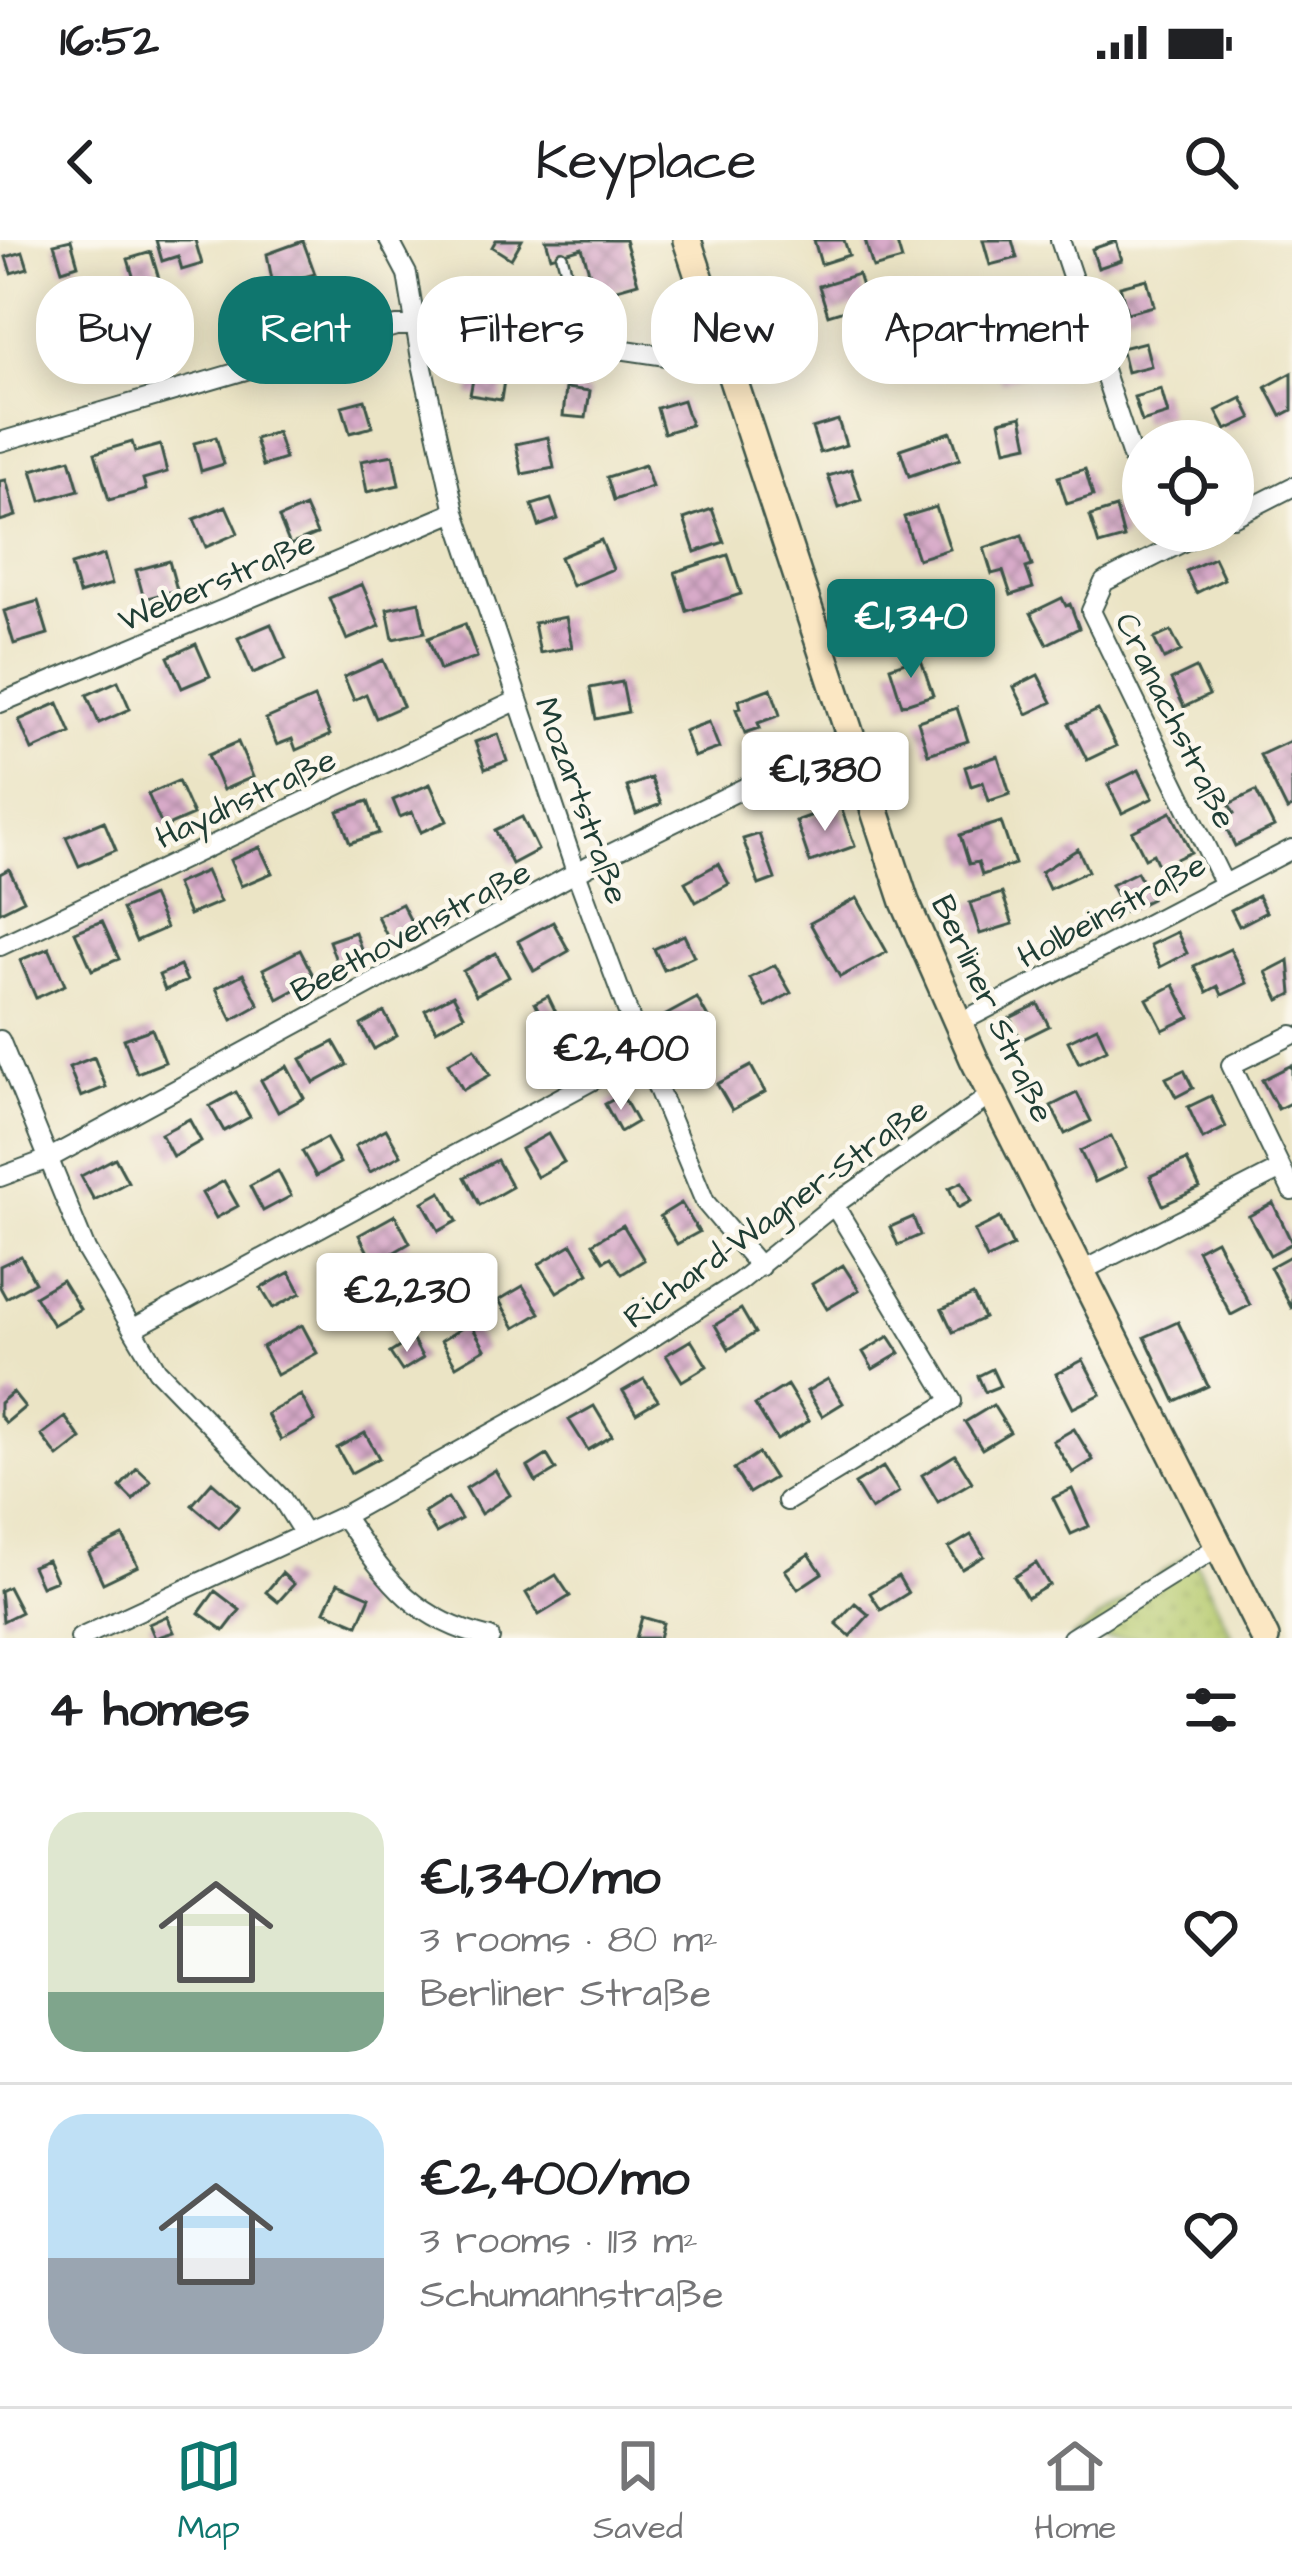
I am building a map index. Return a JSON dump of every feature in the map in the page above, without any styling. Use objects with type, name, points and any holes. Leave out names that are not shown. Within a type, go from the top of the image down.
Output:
[{"type":"main road","name":"Berliner Straße","points":[[687,240],[699,276]]},
{"type":"main road","name":"Berliner Straße","points":[[734,384],[905,902],[957,1024],[1264,1638]]},
{"type":"street","name":"Mozartstraße","points":[[388,240],[407,274],[417,319]]},
{"type":"street","points":[[1060,240],[1122,427]]},
{"type":"street","points":[[0,442],[351,336],[417,324]]},
{"type":"street","name":"Mozartstraße","points":[[427,384],[455,512],[516,701],[643,1053],[705,1202],[760,1267]]},
{"type":"street","points":[[1254,506],[1292,487]]},
{"type":"street","name":"Weberstraße","points":[[0,703],[455,512]]},
{"type":"street","name":"Cranachstraße","points":[[1164,552],[1104,582],[1091,611],[1224,884]]},
{"type":"street","name":"Haydnstraße","points":[[0,946],[516,701]]},
{"type":"street","name":"Beethovenstraße","points":[[0,1177],[46,1160],[612,853],[799,760],[851,740]]},
{"type":"street","name":"Holbeinstraße","points":[[957,1024],[1292,849]]},
{"type":"street","points":[[1292,1035],[1231,1065],[1292,1191]]},
{"type":"street","points":[[0,1040],[86,1250],[157,1370],[282,1499],[304,1534]]},
{"type":"street","points":[[134,1328],[643,1053]]},
{"type":"street","name":"Richard-Wagner-Straße","points":[[85,1637],[343,1516],[580,1384],[760,1267],[834,1205],[992,1095]]},
{"type":"street","points":[[1080,1272],[1281,1169]]},
{"type":"street","points":[[788,1501],[952,1401],[834,1205]]},
{"type":"street","points":[[343,1516],[384,1575],[419,1610],[490,1638]]},
{"type":"street","points":[[1083,1635],[1219,1546]]},
{"type":"lane","points":[[562,256],[568,276]]},
{"type":"green space","points":[[1191,1552],[1233,1638],[1072,1638]]},
{"type":"building","points":[[71,240],[78,265],[62,270],[54,244]]},
{"type":"building","points":[[156,240],[195,240],[202,264],[182,270],[178,256],[162,261]]},
{"type":"building","points":[[496,240],[522,240],[511,259],[492,247]]},
{"type":"building","points":[[546,240],[625,240],[638,283],[627,286],[627,276],[590,276],[582,248],[551,257]]},
{"type":"building","points":[[814,240],[844,240],[849,255],[821,264]]},
{"type":"building","points":[[865,240],[896,240],[902,260],[873,268]]},
{"type":"building","points":[[983,240],[1012,240],[1017,258],[990,265]]},
{"type":"building","points":[[303,241],[315,274],[271,276],[267,254]]},
{"type":"building","points":[[1116,241],[1122,260],[1098,268],[1092,249]]},
{"type":"building","points":[[23,252],[28,268],[11,273],[6,257]]},
{"type":"building","points":[[151,252],[158,276],[133,276],[128,259]]},
{"type":"building","points":[[842,279],[842,311],[828,315],[819,286]]},
{"type":"building","points":[[1147,279],[1154,306],[1131,312],[1131,283]]},
{"type":"building","points":[[1145,342],[1151,366],[1131,371],[1131,346]]},
{"type":"building","points":[[1292,373],[1292,410],[1281,416],[1266,387]]},
{"type":"building","points":[[472,384],[503,384],[501,400],[470,395]]},
{"type":"building","points":[[566,388],[590,391],[586,418],[563,416]]},
{"type":"building","points":[[1161,389],[1168,414],[1141,420],[1134,397]]},
{"type":"building","points":[[1242,398],[1252,418],[1221,420],[1216,411]]},
{"type":"building","points":[[365,400],[373,427],[350,433],[342,406]]},
{"type":"building","points":[[683,400],[691,425],[664,433],[657,408]]},
{"type":"building","points":[[1022,416],[1028,445],[1006,450],[1000,421]]},
{"type":"building","points":[[838,420],[846,445],[820,453],[812,428]]},
{"type":"building","points":[[277,432],[285,459],[263,466],[255,439]]},
{"type":"building","points":[[951,432],[960,459],[909,476],[900,449]]},
{"type":"building","points":[[216,437],[224,464],[201,471],[194,443]]},
{"type":"building","points":[[548,437],[554,468],[522,474],[516,444]]},
{"type":"building","points":[[132,442],[135,452],[160,445],[167,472],[143,479],[146,490],[109,500],[95,453]]},
{"type":"building","points":[[393,455],[399,485],[367,492],[361,461]]},
{"type":"building","points":[[70,459],[79,490],[41,501],[32,470]]},
{"type":"building","points":[[645,465],[652,487],[614,500],[607,477]]},
{"type":"building","points":[[851,469],[861,500],[839,508],[828,476]]},
{"type":"building","points":[[1085,469],[1093,496],[1067,504],[1058,477]]},
{"type":"building","points":[[6,480],[16,516],[0,521],[0,481]]},
{"type":"building","points":[[551,499],[558,519],[539,526],[532,505]]},
{"type":"building","points":[[226,506],[238,533],[206,547],[194,519]]},
{"type":"building","points":[[305,507],[317,534],[290,545],[279,518]]},
{"type":"building","points":[[936,507],[950,549],[918,559],[904,517]]},
{"type":"building","points":[[1116,508],[1122,539],[1099,545],[1090,516]]},
{"type":"building","points":[[712,509],[724,542],[695,552],[684,519]]},
{"type":"building","points":[[1022,535],[1033,588],[1011,595],[1003,571],[992,574],[984,548]]},
{"type":"building","points":[[601,540],[613,569],[572,586],[560,557]]},
{"type":"building","points":[[104,555],[112,584],[79,594],[71,565]]},
{"type":"building","points":[[728,555],[741,594],[687,611],[675,572]]},
{"type":"building","points":[[1214,558],[1224,579],[1196,593],[1186,571]]},
{"type":"building","points":[[169,561],[177,590],[144,599],[136,570]]},
{"type":"building","points":[[362,584],[380,626],[347,640],[329,598]]},
{"type":"building","points":[[896,588],[907,620],[881,629],[870,596]]},
{"type":"building","points":[[1062,598],[1066,606],[1070,604],[1079,628],[1047,644],[1031,613]]},
{"type":"building","points":[[38,601],[48,634],[14,644],[4,611]]},
{"type":"building","points":[[419,602],[425,632],[393,639],[387,609]]},
{"type":"building","points":[[566,617],[572,647],[540,653],[534,623]]},
{"type":"building","points":[[271,624],[286,659],[253,673],[238,638]]},
{"type":"building","points":[[465,624],[477,657],[440,670],[428,638]]},
{"type":"building","points":[[1171,631],[1181,651],[1164,659],[1154,639]]},
{"type":"building","points":[[196,644],[210,676],[182,688],[168,657]]},
{"type":"building","points":[[920,657],[933,695],[902,705],[890,667]]},
{"type":"building","points":[[383,660],[403,706],[376,718],[366,694],[354,700],[344,677]]},
{"type":"building","points":[[1196,668],[1209,695],[1184,707],[1171,680]]},
{"type":"building","points":[[1038,675],[1052,702],[1027,714],[1014,687]]},
{"type":"building","points":[[118,681],[130,709],[99,723],[87,695]]},
{"type":"building","points":[[622,682],[628,712],[596,719],[590,688]]},
{"type":"building","points":[[771,688],[780,715],[745,733],[736,709],[741,708],[739,700]]},
{"type":"building","points":[[314,698],[330,735],[296,750],[292,739],[277,745],[266,719]]},
{"type":"building","points":[[58,703],[71,733],[32,750],[19,720]]},
{"type":"building","points":[[957,708],[968,741],[928,754],[918,721]]},
{"type":"building","points":[[1098,710],[1116,746],[1087,760],[1069,724]]},
{"type":"building","points":[[709,722],[719,748],[694,757],[684,731]]},
{"type":"building","points":[[498,734],[507,761],[485,769],[475,742]]},
{"type":"building","points":[[1292,740],[1292,807],[1287,810],[1260,755]]},
{"type":"building","points":[[238,742],[253,777],[223,790],[208,755]]},
{"type":"building","points":[[998,756],[1010,794],[989,801],[983,782],[971,786],[965,767]]},
{"type":"building","points":[[1139,770],[1153,798],[1122,813],[1108,785]]},
{"type":"building","points":[[651,778],[661,804],[636,814],[627,787]]},
{"type":"building","points":[[178,781],[193,815],[163,828],[148,794]]},
{"type":"building","points":[[430,784],[447,821],[421,832],[412,812],[400,817],[393,800]]},
{"type":"building","points":[[1256,791],[1274,827],[1235,846],[1222,819],[1234,813],[1229,804]]},
{"type":"building","points":[[368,801],[379,833],[350,843],[338,811]]},
{"type":"building","points":[[840,805],[855,846],[810,862],[796,821]]},
{"type":"building","points":[[1171,812],[1191,852],[1159,867],[1153,854],[1145,858],[1132,832]]},
{"type":"building","points":[[522,817],[538,850],[512,864],[495,830]]},
{"type":"building","points":[[104,821],[116,850],[79,866],[66,837]]},
{"type":"building","points":[[1001,822],[1015,864],[982,875],[978,862],[969,864],[960,835]]},
{"type":"building","points":[[759,834],[775,879],[759,885],[743,839]]},
{"type":"building","points":[[260,847],[272,873],[241,886],[230,860]]},
{"type":"building","points":[[1078,849],[1088,871],[1049,889],[1041,872]]},
{"type":"building","points":[[718,864],[729,884],[696,902],[685,882]]},
{"type":"building","points":[[9,869],[24,900],[0,912],[0,874]]},
{"type":"building","points":[[206,871],[220,902],[189,915],[176,884]]},
{"type":"building","points":[[1137,872],[1151,899],[1125,912],[1111,885]]},
{"type":"building","points":[[1002,893],[1013,924],[980,934],[970,903]]},
{"type":"building","points":[[152,896],[166,928],[136,941],[122,909]]},
{"type":"building","points":[[1258,896],[1266,912],[1239,926],[1231,910]]},
{"type":"building","points":[[857,898],[887,952],[840,977],[810,923]]},
{"type":"building","points":[[402,904],[415,929],[390,942],[377,916]]},
{"type":"building","points":[[102,921],[119,959],[92,970],[75,932]]},
{"type":"building","points":[[553,922],[569,951],[534,971],[518,941]]},
{"type":"building","points":[[355,932],[364,957],[338,966],[329,941]]},
{"type":"building","points":[[1177,932],[1187,953],[1160,967],[1150,945]]},
{"type":"building","points":[[684,935],[694,956],[664,970],[654,949]]},
{"type":"building","points":[[49,948],[65,985],[36,998],[20,960]]},
{"type":"building","points":[[1230,949],[1247,983],[1222,995],[1218,986],[1207,992],[1194,966]]},
{"type":"building","points":[[300,950],[315,979],[278,999],[263,969]]},
{"type":"building","points":[[496,953],[509,977],[476,995],[463,971]]},
{"type":"building","points":[[1289,960],[1292,994],[1279,1000],[1266,972]]},
{"type":"building","points":[[775,965],[791,993],[766,1007],[750,978]]},
{"type":"building","points":[[180,966],[187,981],[165,990],[159,975]]},
{"type":"building","points":[[243,974],[259,1005],[232,1020],[216,988]]},
{"type":"building","points":[[1174,985],[1190,1017],[1163,1030],[1147,999]]},
{"type":"building","points":[[453,995],[464,1015],[436,1030],[425,1010]]},
{"type":"building","points":[[548,996],[562,1025],[549,1031],[535,1003]]},
{"type":"building","points":[[697,998],[712,1025],[681,1042],[666,1015]]},
{"type":"building","points":[[1038,1004],[1049,1026],[1021,1040],[1010,1018]]},
{"type":"building","points":[[384,1012],[397,1036],[374,1049],[361,1025]]},
{"type":"building","points":[[591,1022],[602,1041],[574,1057],[563,1037]]},
{"type":"building","points":[[1097,1027],[1107,1049],[1079,1063],[1068,1041]]},
{"type":"building","points":[[152,1029],[165,1062],[137,1073],[124,1039]]},
{"type":"building","points":[[334,1042],[347,1065],[314,1083],[301,1059]]},
{"type":"building","points":[[475,1048],[490,1075],[463,1090],[448,1063]]},
{"type":"building","points":[[94,1057],[106,1087],[81,1097],[69,1067]]},
{"type":"building","points":[[1292,1065],[1292,1102],[1278,1109],[1262,1080]]},
{"type":"building","points":[[287,1066],[304,1098],[278,1112],[261,1080]]},
{"type":"building","points":[[751,1066],[765,1092],[732,1110],[717,1084]]},
{"type":"building","points":[[1184,1070],[1193,1088],[1176,1097],[1166,1078]]},
{"type":"building","points":[[236,1092],[250,1117],[224,1131],[210,1106]]},
{"type":"building","points":[[1077,1093],[1091,1121],[1065,1134],[1051,1106]]},
{"type":"building","points":[[622,1095],[637,1122],[620,1132],[605,1104]]},
{"type":"building","points":[[1211,1096],[1226,1127],[1203,1139],[1188,1107]]},
{"type":"building","points":[[189,1119],[201,1141],[173,1157],[161,1134]]},
{"type":"building","points":[[386,1129],[401,1155],[370,1172],[355,1146]]},
{"type":"building","points":[[548,1134],[564,1162],[537,1177],[521,1149]]},
{"type":"building","points":[[1111,1136],[1126,1167],[1095,1182],[1080,1151]]},
{"type":"building","points":[[326,1138],[340,1163],[316,1176],[302,1151]]},
{"type":"building","points":[[115,1158],[128,1182],[94,1200],[81,1176]]},
{"type":"building","points":[[497,1160],[512,1187],[480,1205],[465,1177]]},
{"type":"building","points":[[1187,1160],[1200,1188],[1163,1205],[1150,1176]]},
{"type":"building","points":[[278,1171],[291,1196],[263,1211],[250,1186]]},
{"type":"building","points":[[224,1181],[238,1206],[216,1218],[202,1193]]},
{"type":"building","points":[[962,1182],[971,1201],[958,1208],[949,1188]]},
{"type":"building","points":[[441,1192],[457,1221],[439,1231],[423,1202]]},
{"type":"building","points":[[681,1203],[699,1232],[677,1244],[660,1216]]},
{"type":"building","points":[[1273,1203],[1292,1243],[1270,1255],[1249,1216]]},
{"type":"building","points":[[395,1215],[410,1243],[374,1264],[359,1235]]},
{"type":"building","points":[[913,1217],[920,1235],[898,1245],[890,1227]]},
{"type":"building","points":[[1000,1218],[1013,1246],[987,1259],[974,1231]]},
{"type":"building","points":[[623,1225],[644,1260],[622,1274],[611,1257],[604,1261],[593,1243]]},
{"type":"building","points":[[1216,1240],[1250,1305],[1231,1315],[1197,1250]]},
{"type":"building","points":[[572,1244],[589,1273],[557,1292],[539,1264]]},
{"type":"building","points":[[1292,1255],[1292,1309],[1270,1267]]},
{"type":"building","points":[[21,1256],[35,1282],[6,1298],[0,1287],[0,1266]]},
{"type":"building","points":[[843,1265],[859,1290],[827,1309],[812,1284]]},
{"type":"building","points":[[290,1272],[301,1293],[273,1308],[261,1288]]},
{"type":"building","points":[[62,1280],[80,1309],[53,1325],[35,1296]]},
{"type":"building","points":[[523,1286],[540,1313],[515,1328],[499,1300]]},
{"type":"building","points":[[973,1295],[984,1318],[953,1332],[942,1309]]},
{"type":"building","points":[[741,1309],[755,1333],[729,1349],[715,1325]]},
{"type":"building","points":[[1178,1322],[1208,1386],[1175,1401],[1145,1337]]},
{"type":"building","points":[[470,1323],[485,1349],[456,1366],[441,1341]]},
{"type":"building","points":[[302,1325],[317,1353],[277,1375],[262,1347]]},
{"type":"building","points":[[889,1336],[900,1353],[873,1369],[863,1352]]},
{"type":"building","points":[[412,1339],[423,1358],[402,1371],[390,1353]]},
{"type":"building","points":[[691,1340],[707,1366],[682,1381],[666,1355]]},
{"type":"building","points":[[1083,1360],[1101,1394],[1073,1408],[1056,1374]]},
{"type":"building","points":[[992,1369],[1000,1386],[985,1392],[978,1376]]},
{"type":"building","points":[[644,1379],[658,1400],[636,1413],[623,1391]]},
{"type":"building","points":[[828,1379],[843,1403],[822,1416],[807,1391]]},
{"type":"building","points":[[787,1385],[809,1421],[777,1440],[755,1405]]},
{"type":"building","points":[[13,1392],[25,1407],[6,1423],[0,1416],[0,1403]]},
{"type":"building","points":[[301,1395],[315,1421],[281,1440],[267,1414]]},
{"type":"building","points":[[993,1405],[1010,1432],[982,1449],[965,1422]]},
{"type":"building","points":[[594,1406],[612,1436],[588,1450],[569,1420]]},
{"type":"building","points":[[65,1417],[81,1439],[58,1457],[41,1435]]},
{"type":"building","points":[[1074,1429],[1093,1460],[1073,1473],[1053,1441]]},
{"type":"building","points":[[365,1433],[379,1458],[351,1473],[337,1448]]},
{"type":"building","points":[[758,1453],[774,1478],[749,1493],[734,1469]]},
{"type":"building","points":[[547,1455],[556,1470],[536,1482],[528,1467]]},
{"type":"building","points":[[955,1455],[972,1482],[938,1502],[922,1475]]},
{"type":"building","points":[[883,1467],[899,1492],[871,1510],[855,1484]]},
{"type":"building","points":[[137,1468],[151,1481],[133,1500],[120,1487]]},
{"type":"building","points":[[495,1470],[510,1495],[481,1514],[466,1488]]},
{"type":"building","points":[[212,1482],[239,1506],[219,1528],[192,1505]]},
{"type":"building","points":[[1072,1489],[1089,1526],[1071,1534],[1053,1498]]},
{"type":"building","points":[[448,1498],[461,1519],[436,1533],[424,1513]]},
{"type":"building","points":[[971,1535],[984,1556],[962,1569],[949,1548]]},
{"type":"building","points":[[123,1536],[138,1566],[103,1583],[89,1553]]},
{"type":"building","points":[[809,1554],[822,1573],[798,1589],[785,1570]]},
{"type":"building","points":[[47,1560],[56,1580],[41,1586],[32,1566]]},
{"type":"building","points":[[1036,1563],[1049,1585],[1027,1598],[1014,1577]]},
{"type":"building","points":[[282,1573],[294,1584],[278,1602],[266,1592]]},
{"type":"building","points":[[556,1575],[570,1596],[539,1615],[526,1593]]},
{"type":"building","points":[[898,1576],[908,1593],[881,1610],[870,1593]]},
{"type":"building","points":[[338,1583],[370,1597],[358,1625],[325,1611]]},
{"type":"building","points":[[8,1587],[21,1612],[3,1621],[0,1591]]},
{"type":"building","points":[[215,1591],[240,1610],[224,1631],[199,1613]]},
{"type":"building","points":[[855,1603],[869,1615],[850,1636],[836,1623]]},
{"type":"building","points":[[167,1616],[174,1632],[155,1638],[149,1624]]},
{"type":"building","points":[[642,1617],[663,1623],[659,1638],[636,1638]]}]
